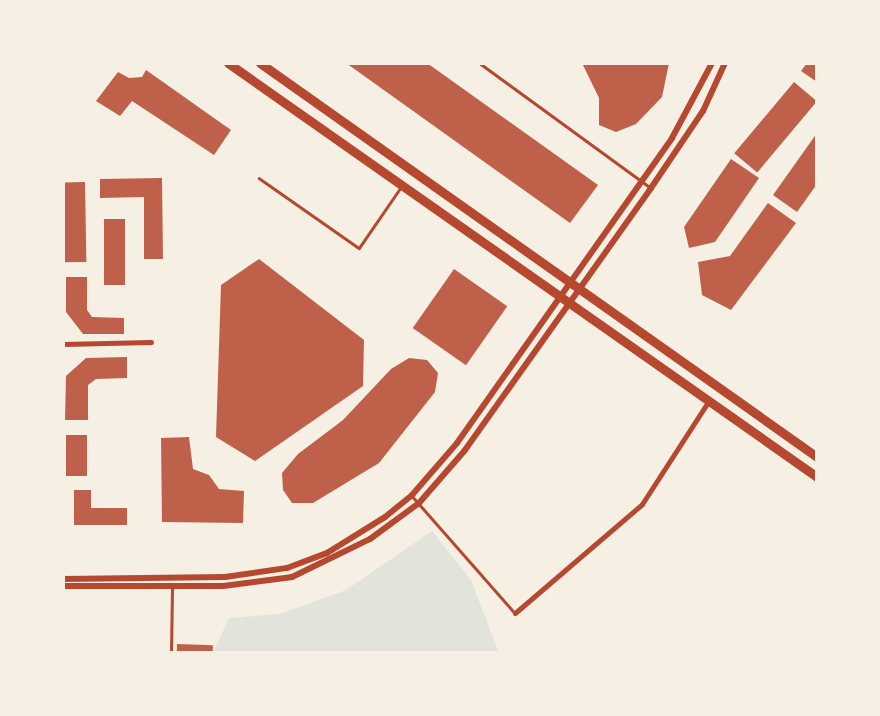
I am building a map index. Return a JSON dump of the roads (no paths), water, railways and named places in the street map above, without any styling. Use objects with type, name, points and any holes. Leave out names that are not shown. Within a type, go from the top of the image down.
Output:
[{"type":"highway","points":[[228,63],[817,477]]},
{"type":"highway","points":[[260,63],[817,457]]},
{"type":"street","points":[[63,579],[225,577],[287,568],[327,554],[412,495],[457,443],[641,182],[692,107],[712,63]]},
{"type":"street","points":[[63,586],[257,584],[292,577],[370,539],[419,503],[465,450],[651,188],[703,111],[725,63]]},
{"type":"street","points":[[63,344],[151,342]]},
{"type":"street","points":[[514,613],[642,504],[708,402]]},
{"type":"lane","points":[[481,64],[651,188]]},
{"type":"lane","points":[[259,178],[359,248],[403,185]]},
{"type":"lane","points":[[412,495],[514,613]]},
{"type":"lane","points":[[171,653],[172,585]]}]
